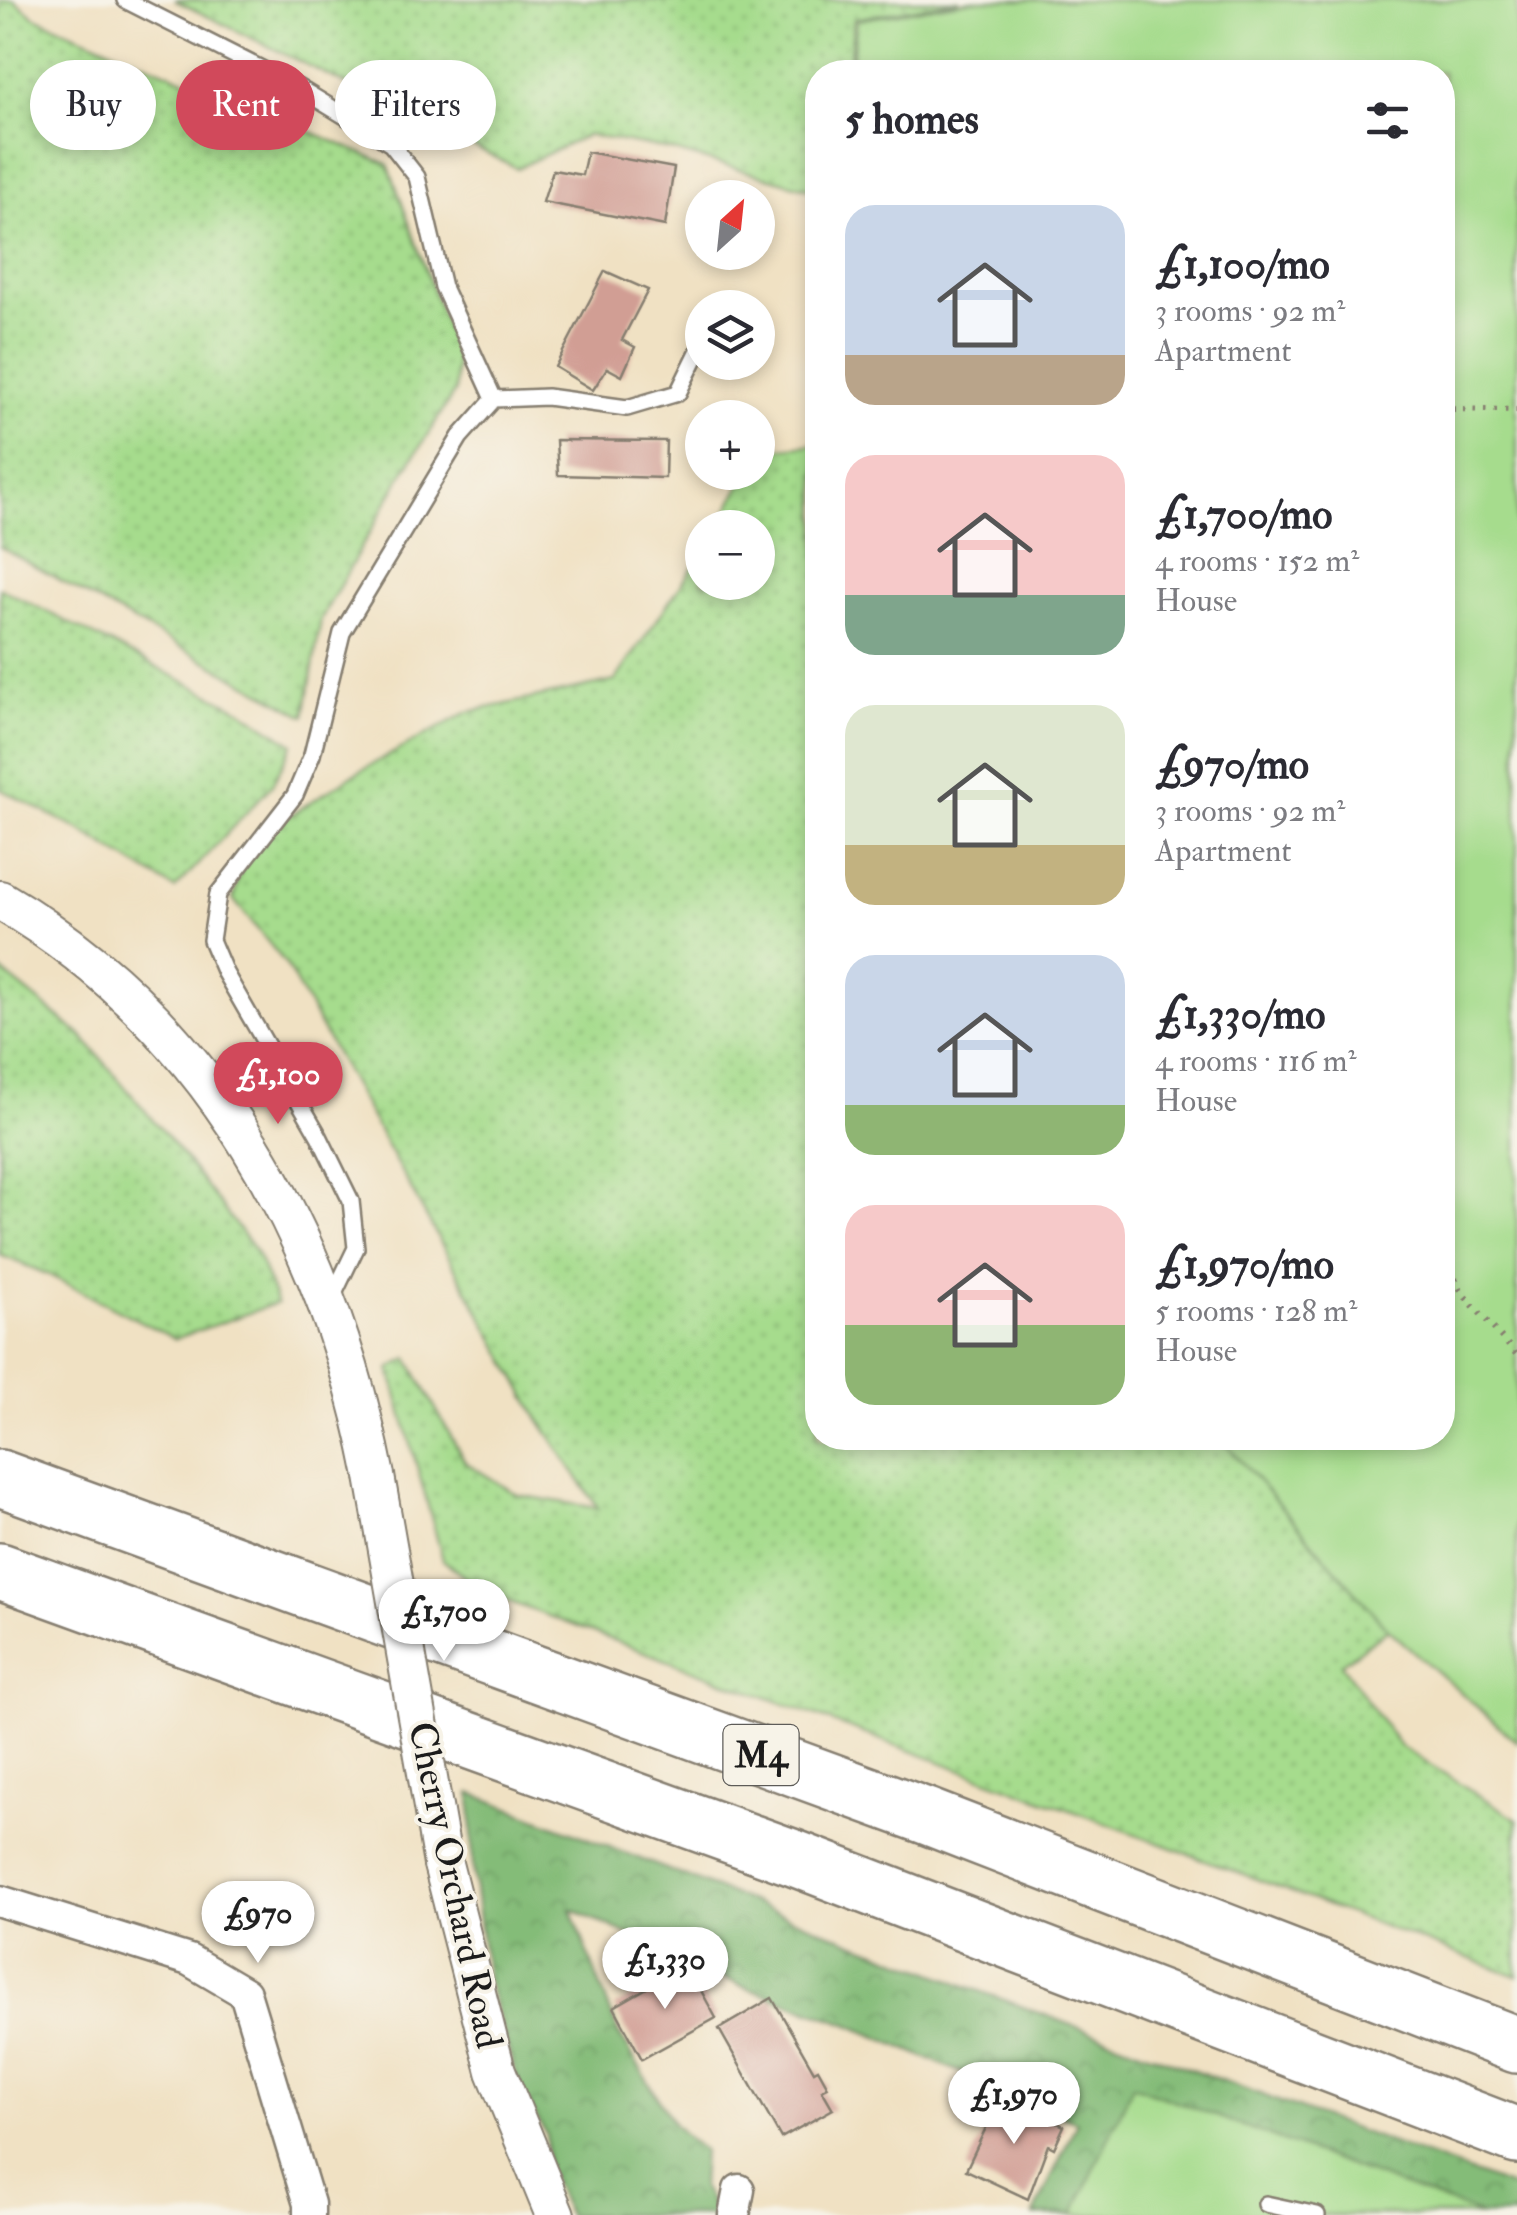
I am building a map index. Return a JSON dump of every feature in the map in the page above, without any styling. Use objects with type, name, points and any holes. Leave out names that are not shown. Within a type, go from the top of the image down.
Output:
[{"type":"highway","name":"M4","points":[[0,1478],[908,1810],[1517,2045]]},
{"type":"highway","name":"M4","points":[[0,1571],[794,1858],[1517,2136]]},
{"type":"street","name":"Cherry Orchard Road","points":[[0,900],[98,973],[156,1026],[196,1072],[266,1172],[330,1302],[354,1379],[375,1476],[443,1864],[496,2071],[555,2215]]},
{"type":"street","points":[[0,1901],[189,1960],[245,1993],[309,2204],[308,2215]]},
{"type":"lane","points":[[125,0],[300,88],[391,144],[417,177],[443,287],[494,398]]},
{"type":"lane","points":[[330,1302],[356,1248],[351,1201],[320,1136],[225,973],[211,940],[218,894],[295,795],[312,756],[342,633],[460,437],[494,398],[546,397],[627,408],[678,393],[685,379]]},
{"type":"lane","points":[[1266,2204],[1317,2215]]},
{"type":"path","points":[[1455,409],[1517,410]]},
{"type":"path","points":[[1455,1278],[1462,1293],[1517,1355]]},
{"type":"green space","points":[[0,0],[14,0],[35,17],[138,60],[30,60],[30,150],[156,150],[156,67],[176,76],[176,150],[315,150],[315,134],[335,142],[335,150],[354,150],[388,164],[456,355],[455,391],[321,619],[305,716],[0,547]]},
{"type":"green space","points":[[174,0],[960,0],[854,19],[849,60],[805,60],[805,188],[670,150],[588,135],[517,168],[480,150],[496,150],[496,60],[335,60],[335,79],[315,69],[315,60],[296,60]]},
{"type":"green space","points":[[973,0],[1517,0],[1517,1742],[1388,1629],[1231,1450],[1455,1450],[1455,60],[852,60],[857,20]]},
{"type":"green space","points":[[805,445],[805,1450],[1231,1450],[1388,1629],[1341,1664],[1400,1746],[1517,1819],[1517,1976],[483,1592],[443,1560],[390,1369],[408,1358],[465,1462],[518,1495],[598,1508],[539,1419],[285,963],[233,899],[242,867],[269,829],[351,776],[468,712],[615,681],[685,579],[685,600],[775,600],[775,510],[728,510],[738,490],[775,490],[775,449]]},
{"type":"green space","points":[[0,588],[241,710],[293,744],[272,785],[175,889],[78,829],[0,789]]},
{"type":"green space","points":[[0,970],[83,1037],[179,1151],[256,1252],[277,1303],[175,1339],[47,1274],[0,1255]]},
{"type":"green space","points":[[471,1793],[969,1987],[1517,2189],[1517,2215],[1034,2215],[1077,2122],[847,2024],[744,1987],[571,1909],[618,2032],[675,2126],[703,2151],[701,2188],[719,2215],[567,2215],[547,2166],[546,2134],[521,2091],[487,1981],[473,1875]]},
{"type":"green space","points":[[1133,2085],[1481,2215],[1073,2215]]},
{"type":"building","points":[[587,152],[674,168],[665,226],[543,202],[553,170],[582,175]]},
{"type":"building","points":[[605,271],[648,290],[622,340],[635,347],[622,376],[607,368],[593,390],[555,367]]},
{"type":"building","points":[[556,440],[666,441],[665,478],[558,475]]},
{"type":"building","points":[[687,1965],[716,2018],[642,2059],[614,2007]]},
{"type":"building","points":[[772,1998],[814,2071],[818,2069],[828,2087],[822,2090],[833,2109],[781,2138],[719,2029]]},
{"type":"building","points":[[1001,2096],[1064,2126],[1054,2148],[1048,2145],[1028,2199],[966,2170]]}]
